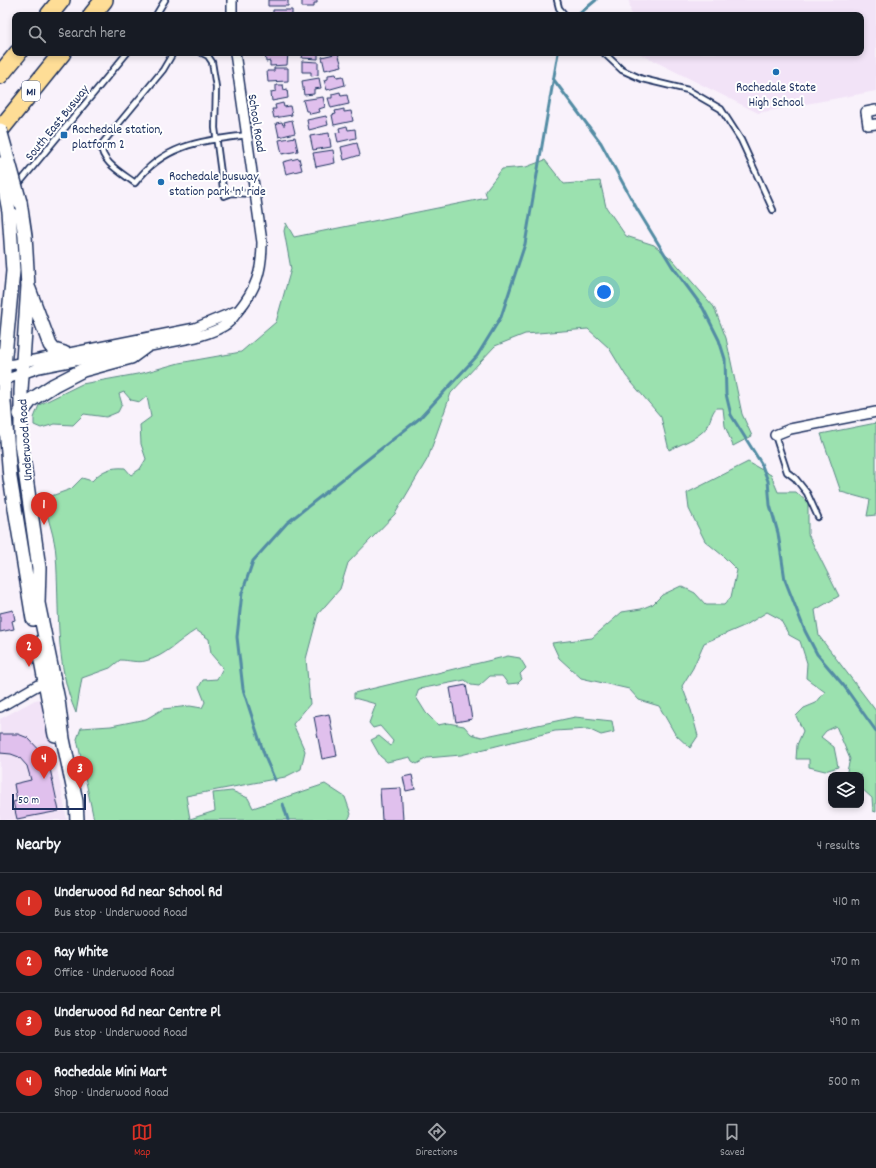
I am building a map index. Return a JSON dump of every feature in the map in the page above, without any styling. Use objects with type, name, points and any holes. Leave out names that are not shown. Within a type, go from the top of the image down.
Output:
[{"type":"highway","points":[[52,12],[62,0]]},
{"type":"highway","points":[[94,12],[104,0]]},
{"type":"highway","points":[[0,76],[16,56]]},
{"type":"highway","name":"M1","points":[[0,130],[60,56]]},
{"type":"main road","name":"Underwood Road","points":[[0,130],[20,202],[25,236],[28,286],[20,414],[25,477],[39,568],[38,603],[68,798],[76,820]]},
{"type":"main road","name":"Underwood Road","points":[[0,164],[13,271],[2,366],[6,436],[17,532],[50,682]]},
{"type":"main road","points":[[28,286],[50,345],[54,350],[64,353]]},
{"type":"main road","points":[[20,414],[31,400],[54,385],[83,370],[131,357],[146,346]]},
{"type":"street","points":[[232,0],[232,12]]},
{"type":"street","name":"School Road","points":[[2,366],[39,368],[210,332],[228,323],[249,297],[257,282],[262,262],[262,242],[235,56]]},
{"type":"street","points":[[876,110],[866,112],[868,125],[876,124]]},
{"type":"street","name":"School Road","points":[[2,380],[22,367],[64,353],[195,328],[208,324],[239,310]]},
{"type":"street","points":[[774,435],[790,429],[876,412]]},
{"type":"street","points":[[0,707],[50,682]]},
{"type":"lane","points":[[158,12],[165,0]]},
{"type":"lane","points":[[557,0],[559,8],[562,12]]},
{"type":"lane","name":"South East Busway","points":[[5,206],[8,195],[39,161],[125,56]]},
{"type":"lane","points":[[171,56],[163,70],[101,145],[101,152],[105,158],[135,183],[147,168],[173,151],[196,142],[216,138],[247,135]]},
{"type":"lane","points":[[208,56],[212,62],[216,87],[214,116],[224,196],[232,193],[256,194]]},
{"type":"lane","points":[[607,56],[622,70],[642,79],[688,90],[721,109],[741,140],[773,210]]},
{"type":"lane","points":[[774,435],[787,472],[795,478],[807,493],[818,517]]},
{"type":"shaded area","name":"Rochedale State High School","points":[[629,0],[876,0],[876,91],[758,113],[644,56],[864,56],[864,12],[631,12]]},
{"type":"shaded area","points":[[40,699],[43,704],[49,727],[67,820],[0,820],[0,719],[35,700]]},
{"type":"green space","points":[[545,160],[564,184],[600,181],[606,207],[626,236],[654,245],[673,260],[714,307],[726,338],[742,414],[752,436],[733,446],[725,426],[723,408],[716,408],[704,431],[690,440],[669,450],[661,417],[626,376],[609,348],[588,329],[525,334],[495,346],[451,393],[428,458],[395,514],[348,563],[340,589],[318,614],[306,659],[310,704],[293,724],[305,751],[301,769],[285,777],[186,796],[190,819],[215,811],[213,793],[232,791],[248,798],[253,808],[325,784],[345,797],[351,814],[348,820],[94,820],[77,739],[81,728],[111,726],[146,719],[163,709],[190,706],[202,708],[205,702],[199,687],[203,680],[217,679],[223,668],[211,654],[209,639],[196,630],[159,656],[152,659],[139,662],[120,660],[110,668],[82,678],[76,713],[64,675],[59,635],[55,548],[53,534],[43,499],[71,489],[82,478],[92,481],[99,474],[107,470],[125,468],[131,475],[140,469],[146,459],[141,444],[140,425],[151,417],[147,396],[140,402],[131,400],[124,392],[119,394],[122,404],[118,412],[106,417],[84,414],[73,425],[55,424],[41,428],[34,425],[34,418],[39,405],[82,384],[143,373],[179,363],[241,352],[276,322],[291,269],[284,231],[286,223],[294,237],[487,198],[485,191],[502,169],[526,167]]},
{"type":"green space","points":[[876,423],[876,515],[867,516],[870,500],[841,492],[821,434]]},
{"type":"green space","points":[[748,462],[771,475],[778,492],[796,492],[808,503],[808,534],[839,596],[815,610],[819,636],[876,711],[876,812],[873,811],[872,798],[864,791],[864,772],[847,772],[850,759],[836,726],[826,731],[821,737],[834,747],[838,767],[825,771],[809,767],[809,759],[796,759],[797,745],[803,731],[796,716],[804,708],[816,703],[825,692],[806,678],[807,663],[800,641],[789,635],[780,619],[767,612],[746,625],[704,643],[693,668],[682,686],[691,710],[698,736],[690,748],[675,734],[659,706],[639,700],[629,689],[581,678],[559,658],[552,643],[592,638],[622,612],[641,609],[653,604],[662,595],[681,586],[695,593],[706,605],[724,605],[731,597],[737,570],[705,541],[689,509],[687,493]]},
{"type":"green space","points":[[508,656],[520,658],[526,668],[520,674],[522,679],[518,683],[508,684],[502,676],[490,676],[479,686],[471,685],[465,680],[419,689],[416,697],[426,713],[438,725],[448,723],[464,726],[471,734],[482,737],[575,717],[612,721],[614,732],[601,735],[588,729],[555,731],[461,755],[427,758],[417,764],[412,761],[410,757],[387,762],[380,756],[371,740],[379,736],[391,746],[393,741],[380,726],[373,728],[369,723],[376,704],[354,698],[354,693]]},
{"type":"building","points":[[268,0],[288,0],[288,6],[268,6]]},
{"type":"building","points":[[302,0],[317,0],[317,3],[314,3],[314,7],[302,7]]},
{"type":"building","points":[[273,10],[292,10],[292,12],[273,12]]},
{"type":"building","points":[[265,56],[288,56],[287,65],[270,66],[270,61],[266,62]]},
{"type":"building","points":[[302,56],[318,56],[318,59],[302,58]]},
{"type":"building","points":[[339,56],[342,66],[325,70],[322,57]]},
{"type":"building","points":[[302,61],[318,62],[318,75],[311,76],[311,72],[302,72]]},
{"type":"building","points":[[274,68],[288,68],[288,81],[268,82],[267,71],[274,71]]},
{"type":"building","points":[[336,74],[337,77],[343,76],[345,85],[327,90],[324,80],[328,79],[328,75]]},
{"type":"building","points":[[319,78],[321,88],[314,89],[314,94],[304,95],[302,81]]},
{"type":"building","points":[[276,85],[283,85],[284,90],[287,89],[288,98],[272,101],[271,92],[276,91]]},
{"type":"building","points":[[340,92],[341,96],[347,95],[349,104],[331,108],[328,98],[332,98],[332,94]]},
{"type":"building","points":[[323,97],[325,107],[319,109],[320,112],[310,114],[309,111],[306,111],[303,100]]},
{"type":"building","points":[[283,103],[284,107],[290,106],[292,115],[274,118],[272,109],[276,109],[275,105]]},
{"type":"building","points":[[344,109],[344,112],[351,111],[353,121],[334,125],[332,115],[336,114],[335,111]]},
{"type":"building","points":[[326,116],[328,125],[309,130],[307,120]]},
{"type":"building","points":[[292,120],[295,133],[279,137],[276,123],[282,122],[283,125],[285,125],[284,122]]},
{"type":"building","points":[[347,126],[348,130],[355,129],[356,138],[338,142],[336,133],[340,132],[339,128]]},
{"type":"building","points":[[329,133],[331,147],[313,150],[310,136]]},
{"type":"building","points":[[295,137],[298,151],[282,154],[279,140]]},
{"type":"building","points":[[357,143],[360,155],[344,160],[341,147]]},
{"type":"building","points":[[333,150],[335,163],[316,167],[313,153]]},
{"type":"building","points":[[299,158],[302,170],[286,174],[283,162]]},
{"type":"building","points":[[13,610],[15,620],[12,621],[14,629],[0,632],[0,613]]},
{"type":"building","points":[[466,685],[472,719],[456,722],[450,688]]},
{"type":"building","points":[[329,714],[337,756],[322,759],[314,717]]},
{"type":"building","points":[[0,734],[18,734],[28,738],[46,757],[49,764],[59,811],[17,819],[13,802],[17,801],[14,784],[31,780],[27,766],[19,757],[11,754],[0,753]]},
{"type":"building","points":[[412,775],[415,789],[406,791],[403,777]]},
{"type":"building","points":[[401,788],[403,820],[382,820],[380,789]]},
{"type":"waterway","points":[[582,12],[596,0]]},
{"type":"waterway","points":[[275,780],[265,757],[243,689],[237,637],[242,593],[253,561],[287,523],[420,418],[477,356],[501,317],[525,244],[557,56]]},
{"type":"waterway","points":[[554,80],[601,143],[637,209],[672,266],[703,308],[719,340],[725,359],[726,394],[731,415],[761,463],[768,481],[770,505],[778,533],[785,580],[805,631],[817,654],[844,686],[876,731]]},
{"type":"waterway","points":[[283,804],[288,820]]},
{"type":"place","name":"Rochedale State High School","points":[[776,72]]},
{"type":"place","name":"Rochedale station, platform 2","points":[[64,135]]},
{"type":"place","name":"Rochedale busway station park 'n' ride","points":[[161,182]]},
{"type":"place","name":"Underwood Rd near School Rd","points":[[44,525]]},
{"type":"place","name":"Ray White","points":[[29,667]]},
{"type":"place","name":"Rochedale Mini Mart","points":[[44,779]]},
{"type":"place","name":"Underwood Rd near Centre Pl","points":[[80,789]]}]
